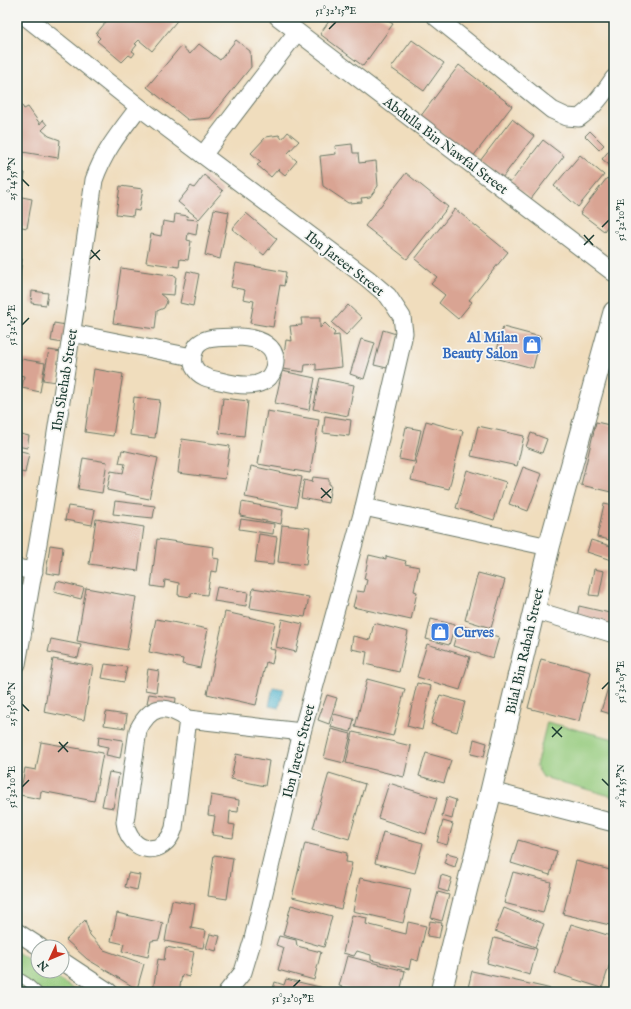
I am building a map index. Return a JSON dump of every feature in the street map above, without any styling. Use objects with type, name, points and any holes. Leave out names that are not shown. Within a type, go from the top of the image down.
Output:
[{"type":"street","name":"Ibn Jareer Street","points":[[26,17],[139,107],[367,278],[388,296],[402,317],[404,333],[364,507],[302,732],[253,939],[242,972],[227,992]]},
{"type":"street","name":"Abdulla Bin Nawfal Street","points":[[278,17],[614,273]]},
{"type":"street","points":[[442,19],[552,110],[567,117],[579,118],[590,110],[614,78]]},
{"type":"street","points":[[202,155],[297,32]]},
{"type":"street","name":"Ibn Shehab Street","points":[[17,664],[34,571],[72,333],[94,180],[100,163],[110,146],[139,107]]},
{"type":"street","name":"Bilal Bin Rabah Street","points":[[441,992],[491,791],[549,546],[614,312]]},
{"type":"street","points":[[72,333],[192,357]]},
{"type":"street","points":[[252,337],[263,342],[272,350],[275,357],[275,364],[273,372],[262,383],[239,386],[204,377],[195,369],[192,357],[197,345],[208,339],[252,337]]},
{"type":"street","points":[[364,507],[549,546]]},
{"type":"street","points":[[17,568],[34,571]]},
{"type":"street","points":[[534,610],[614,634]]},
{"type":"street","points":[[188,719],[174,828],[166,843],[151,849],[143,848],[135,844],[130,838],[126,831],[125,822],[138,730],[142,721],[149,714],[157,709],[168,710],[179,713],[188,719],[302,732]]},
{"type":"street","points":[[491,791],[614,823]]},
{"type":"street","points":[[17,932],[30,940]]},
{"type":"street","points":[[70,966],[109,992]]},
{"type":"lane","points":[[17,976],[27,982],[38,992]]},
{"type":"green space","points":[[547,722],[614,739],[614,797],[543,777],[536,766]]},
{"type":"green space","points":[[17,952],[30,961],[30,979],[58,979],[78,992],[17,992]]},
{"type":"water","points":[[273,687],[284,689],[279,708],[269,706]]},
{"type":"building","points":[[110,17],[180,17],[152,51],[139,40],[135,44],[137,45],[132,51],[135,53],[132,57],[129,55],[122,62],[97,41],[100,38],[96,34]]},
{"type":"building","points":[[332,17],[382,17],[393,24],[363,66],[320,34]]},
{"type":"building","points":[[236,40],[250,51],[251,67],[210,118],[188,120],[147,87],[181,46],[190,54],[199,44],[220,60]]},
{"type":"building","points":[[412,40],[444,63],[424,91],[391,68]]},
{"type":"building","points":[[459,65],[512,106],[472,158],[420,117]]},
{"type":"building","points":[[17,98],[24,109],[28,107],[40,124],[43,120],[47,125],[42,130],[49,136],[60,140],[58,158],[17,151]]},
{"type":"building","points":[[512,119],[534,136],[502,178],[480,161]]},
{"type":"building","points":[[590,131],[604,145],[599,150],[585,136]]},
{"type":"building","points":[[288,132],[299,141],[288,153],[297,161],[285,175],[278,169],[271,177],[257,165],[261,162],[251,153],[266,137],[279,135],[282,139]]},
{"type":"building","points":[[543,140],[564,156],[531,199],[510,183]]},
{"type":"building","points":[[352,144],[353,153],[358,153],[359,163],[376,161],[378,186],[370,197],[361,198],[362,202],[348,203],[323,186],[320,156],[336,154],[335,146]]},
{"type":"building","points":[[612,147],[614,149],[614,169],[602,159]]},
{"type":"building","points":[[580,155],[604,175],[578,207],[554,186]]},
{"type":"building","points":[[17,172],[25,173],[22,193],[17,192]]},
{"type":"building","points":[[406,173],[448,207],[407,259],[365,226]]},
{"type":"building","points":[[204,175],[223,191],[199,219],[178,202],[191,186],[194,188]]},
{"type":"building","points":[[607,178],[614,184],[614,217],[604,231],[580,213]]},
{"type":"building","points":[[120,186],[143,189],[139,211],[134,210],[133,216],[116,214]]},
{"type":"building","points":[[17,196],[32,199],[27,228],[17,226]]},
{"type":"building","points":[[214,209],[229,212],[220,259],[205,255]]},
{"type":"building","points":[[455,209],[508,252],[469,300],[472,302],[458,319],[439,303],[445,295],[431,284],[437,277],[415,259]]},
{"type":"building","points":[[246,213],[277,239],[264,255],[232,229]]},
{"type":"building","points":[[175,214],[188,216],[187,219],[198,220],[196,235],[188,233],[187,240],[191,241],[188,260],[180,259],[179,267],[146,262],[151,234],[161,236],[163,221],[174,223]]},
{"type":"building","points":[[17,258],[22,259],[18,289],[17,289]]},
{"type":"building","points":[[236,263],[286,272],[284,286],[280,285],[273,327],[250,323],[254,301],[243,299],[245,290],[231,287]]},
{"type":"building","points":[[121,268],[176,276],[174,295],[160,294],[167,302],[164,308],[157,311],[155,329],[113,323]]},
{"type":"building","points":[[187,271],[199,274],[193,306],[180,303]]},
{"type":"building","points":[[32,291],[48,293],[46,305],[31,303]]},
{"type":"building","points":[[348,305],[362,318],[346,335],[332,323]]},
{"type":"building","points":[[301,318],[320,318],[320,328],[325,323],[335,333],[333,336],[339,335],[342,367],[316,370],[316,364],[305,365],[304,372],[282,369],[286,340],[292,341],[290,326],[302,325]]},
{"type":"building","points":[[54,323],[66,325],[63,343],[51,341]]},
{"type":"building","points":[[503,327],[541,337],[533,368],[495,358]]},
{"type":"building","points":[[383,330],[396,334],[387,368],[374,365]]},
{"type":"building","points":[[361,339],[375,343],[364,379],[350,374]]},
{"type":"building","points":[[49,350],[61,352],[56,382],[43,380]]},
{"type":"building","points":[[21,359],[45,363],[40,392],[22,388],[24,376],[19,375]]},
{"type":"building","points":[[94,369],[123,374],[113,436],[85,432]]},
{"type":"building","points":[[282,371],[315,378],[309,410],[275,403]]},
{"type":"building","points":[[320,378],[354,385],[348,416],[313,409]]},
{"type":"building","points":[[134,397],[160,400],[155,438],[130,435]]},
{"type":"building","points":[[223,398],[248,401],[244,436],[219,433]]},
{"type":"building","points":[[267,411],[319,420],[310,473],[258,464]]},
{"type":"building","points":[[325,416],[351,420],[349,436],[323,433]]},
{"type":"building","points":[[426,421],[463,431],[449,489],[411,480]]},
{"type":"building","points":[[596,422],[614,426],[614,482],[611,492],[581,485]]},
{"type":"building","points":[[478,426],[524,436],[517,466],[471,456]]},
{"type":"building","points":[[406,427],[421,430],[414,462],[399,459]]},
{"type":"building","points":[[17,433],[29,436],[27,448],[17,446]]},
{"type":"building","points":[[531,433],[547,439],[542,453],[526,447]]},
{"type":"building","points":[[182,439],[230,446],[225,479],[178,473]]},
{"type":"building","points":[[17,450],[29,453],[25,473],[17,471]]},
{"type":"building","points":[[122,450],[158,458],[149,499],[107,490],[111,471],[123,473],[125,464],[119,463]]},
{"type":"building","points":[[83,458],[107,462],[102,493],[78,489]]},
{"type":"building","points":[[251,466],[302,477],[296,507],[245,497]]},
{"type":"building","points":[[523,467],[542,474],[528,511],[509,504]]},
{"type":"building","points":[[467,470],[506,482],[494,520],[456,508]]},
{"type":"building","points":[[313,477],[329,479],[329,484],[331,485],[328,503],[301,498],[304,480],[312,482]]},
{"type":"building","points":[[115,501],[155,506],[153,518],[113,514]]},
{"type":"building","points":[[242,502],[283,510],[281,524],[240,516]]},
{"type":"building","points":[[604,504],[614,506],[614,541],[597,537]]},
{"type":"building","points":[[68,506],[95,510],[92,525],[65,520]]},
{"type":"building","points":[[96,519],[144,527],[138,571],[89,564]]},
{"type":"building","points":[[241,519],[274,524],[273,534],[239,529]]},
{"type":"building","points":[[282,525],[310,528],[306,565],[278,562]]},
{"type":"building","points":[[259,534],[277,537],[273,565],[255,563]]},
{"type":"building","points":[[157,539],[214,547],[213,558],[219,559],[217,572],[211,571],[207,595],[191,593],[191,597],[178,595],[179,583],[165,580],[164,588],[151,586]]},
{"type":"building","points":[[591,540],[614,547],[614,561],[587,552]]},
{"type":"building","points":[[50,545],[63,547],[60,575],[46,573]]},
{"type":"building","points":[[369,555],[386,559],[386,556],[406,561],[405,564],[419,567],[414,591],[417,592],[411,620],[353,607],[357,591],[364,592],[367,580],[364,579]]},
{"type":"building","points":[[594,569],[604,571],[599,596],[589,595]]},
{"type":"building","points":[[478,573],[505,580],[491,628],[465,620]]},
{"type":"building","points":[[57,581],[84,588],[81,599],[54,592]]},
{"type":"building","points":[[217,587],[248,592],[246,606],[214,601]]},
{"type":"building","points":[[86,588],[136,597],[127,650],[77,641]]},
{"type":"building","points":[[253,588],[309,597],[305,617],[250,608]]},
{"type":"building","points":[[579,606],[614,614],[614,630],[576,622]]},
{"type":"building","points":[[225,612],[275,623],[269,649],[275,650],[272,664],[266,662],[256,705],[207,694]]},
{"type":"building","points":[[156,619],[208,629],[200,668],[182,664],[183,659],[149,652]]},
{"type":"building","points":[[282,619],[303,624],[296,652],[276,647]]},
{"type":"building","name":"Curves","points":[[431,619],[455,625],[449,645],[426,639]]},
{"type":"building","points":[[374,623],[408,632],[399,672],[365,664],[367,652],[351,649],[353,636],[370,640]]},
{"type":"building","points":[[459,625],[499,637],[493,658],[453,646]]},
{"type":"building","points":[[51,639],[81,645],[78,658],[48,652]]},
{"type":"building","points":[[427,644],[470,657],[460,690],[417,677]]},
{"type":"building","points":[[53,659],[93,666],[84,720],[44,712]]},
{"type":"building","points":[[541,659],[591,672],[579,721],[528,708]]},
{"type":"building","points":[[105,664],[127,667],[124,682],[102,678]]},
{"type":"building","points":[[614,668],[614,715],[601,711]]},
{"type":"building","points":[[148,669],[159,671],[156,692],[145,690]]},
{"type":"building","points":[[367,679],[405,689],[393,736],[355,727]]},
{"type":"building","points":[[417,683],[431,686],[422,730],[407,726]]},
{"type":"building","points":[[149,694],[176,698],[175,707],[147,703]]},
{"type":"building","points":[[327,695],[337,698],[329,724],[318,720]]},
{"type":"building","points":[[440,695],[465,702],[457,732],[431,724]]},
{"type":"building","points":[[106,712],[127,715],[125,728],[104,725]]},
{"type":"building","points":[[334,714],[354,719],[351,732],[331,727]]},
{"type":"building","points":[[331,729],[351,734],[344,763],[324,758]]},
{"type":"building","points":[[353,732],[411,746],[404,777],[346,763]]},
{"type":"building","points":[[99,736],[123,740],[120,758],[106,755],[108,747],[98,745]]},
{"type":"building","points":[[474,739],[487,743],[484,757],[471,754]]},
{"type":"building","points":[[41,742],[103,753],[94,801],[41,791],[40,799],[20,795],[25,768],[36,770]]},
{"type":"building","points":[[426,753],[451,760],[444,783],[419,776]]},
{"type":"building","points":[[236,754],[269,761],[265,786],[231,779]]},
{"type":"building","points":[[109,772],[119,774],[113,808],[102,806]]},
{"type":"building","points":[[329,773],[365,784],[349,839],[313,828]]},
{"type":"building","points":[[389,783],[437,798],[426,834],[378,818]]},
{"type":"building","points":[[211,795],[239,800],[238,812],[230,811],[229,824],[235,825],[233,838],[212,835],[215,816],[208,815]]},
{"type":"building","points":[[447,797],[456,800],[452,819],[442,816]]},
{"type":"building","points":[[443,821],[453,824],[447,845],[437,842]]},
{"type":"building","points":[[383,832],[423,843],[415,873],[375,863]]},
{"type":"building","points":[[518,840],[557,851],[550,875],[511,863]]},
{"type":"building","points":[[305,843],[347,853],[346,862],[352,863],[341,909],[292,897]]},
{"type":"building","points":[[447,853],[458,856],[455,867],[444,863]]},
{"type":"building","points":[[214,855],[233,858],[227,899],[208,896]]},
{"type":"building","points":[[576,861],[614,871],[614,926],[563,914]]},
{"type":"building","points":[[513,872],[551,882],[543,913],[504,903]]},
{"type":"building","points":[[128,873],[140,875],[137,890],[125,887]]},
{"type":"building","points":[[441,875],[452,878],[448,892],[438,889]]},
{"type":"building","points":[[360,878],[411,889],[403,923],[353,911]]},
{"type":"building","points":[[438,892],[449,895],[442,921],[431,918]]},
{"type":"building","points":[[172,900],[195,904],[191,928],[206,931],[203,948],[165,941]]},
{"type":"building","points":[[291,905],[332,916],[324,947],[283,935]]},
{"type":"building","points":[[504,908],[544,924],[535,947],[495,931]]},
{"type":"building","points":[[117,913],[163,923],[159,940],[151,941],[148,957],[122,951],[124,944],[111,941]]},
{"type":"building","points":[[352,915],[367,918],[366,924],[406,934],[408,922],[426,926],[418,961],[411,959],[409,969],[371,960],[371,955],[357,951],[354,956],[343,953]]},
{"type":"building","points":[[85,920],[90,935],[104,950],[144,964],[137,989],[87,959],[70,944],[70,939],[67,939]]},
{"type":"building","points":[[430,921],[442,923],[439,938],[427,936]]},
{"type":"building","points":[[571,924],[614,937],[614,951],[602,988],[555,973]]},
{"type":"building","points":[[210,934],[220,936],[216,951],[206,948]]},
{"type":"building","points":[[279,936],[296,940],[297,946],[321,952],[314,980],[278,970],[284,948],[276,945]]},
{"type":"building","points":[[494,938],[537,949],[530,975],[487,963]]},
{"type":"building","points":[[166,947],[194,952],[189,977],[182,975],[179,992],[153,990],[158,959],[164,960]]},
{"type":"building","points":[[347,956],[405,971],[400,992],[360,992],[339,986]]},
{"type":"building","points":[[472,971],[543,987],[563,992],[467,992]]},
{"type":"building","points":[[286,979],[332,990],[332,992],[272,992],[275,982],[284,985]]},
{"type":"place","name":"Al Milan Beauty Salon","points":[[532,345]]},
{"type":"place","name":"Curves","points":[[440,632]]}]
